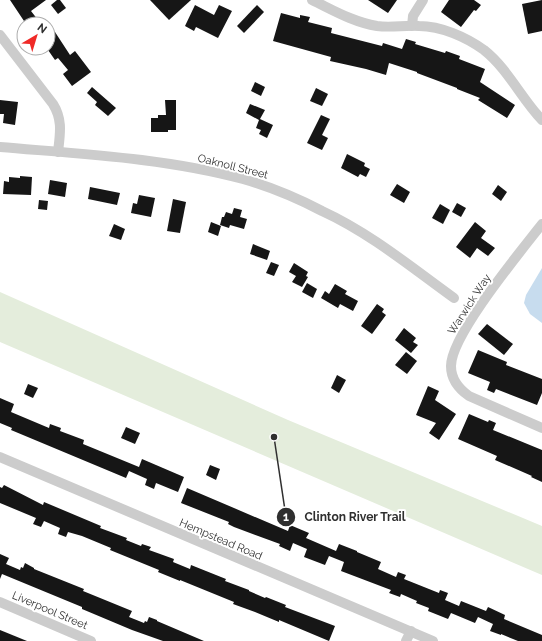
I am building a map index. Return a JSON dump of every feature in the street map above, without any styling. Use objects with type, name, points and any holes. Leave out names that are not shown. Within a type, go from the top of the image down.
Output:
[{"type":"street","points":[[312,0],[346,17],[368,24],[388,27],[421,26],[446,31],[459,36],[483,50],[503,68],[528,104],[542,120]]},
{"type":"street","points":[[412,26],[413,16],[423,0]]},
{"type":"street","points":[[0,36],[58,112],[60,128],[58,152]]},
{"type":"street","name":"Oaknoll Street","points":[[0,147],[121,158],[174,165],[244,179],[278,191],[323,211],[358,230],[454,298]]},
{"type":"street","name":"Warwick Way","points":[[542,224],[476,312],[454,351],[451,367],[455,383],[462,391],[476,400],[542,428]]},
{"type":"street","name":"Hempstead Road","points":[[0,457],[433,641]]},
{"type":"street","name":"Liverpool Street","points":[[0,602],[91,641]]},
{"type":"street","points":[[406,641],[410,631]]},
{"type":"green space","points":[[0,292],[288,420],[542,526],[542,575],[0,342]]},
{"type":"water","points":[[542,268],[542,323],[530,314],[524,303],[526,295]]},
{"type":"building","points":[[10,0],[46,0],[31,11],[35,16],[21,16]]},
{"type":"building","points":[[57,0],[60,0],[66,8],[58,14],[51,5]]},
{"type":"building","points":[[150,0],[191,0],[169,20]]},
{"type":"building","points":[[368,0],[397,0],[388,13]]},
{"type":"building","points":[[449,0],[474,0],[481,5],[476,11],[474,10],[461,27],[441,12]]},
{"type":"building","points":[[542,0],[542,31],[528,34],[522,4]]},
{"type":"building","points":[[195,5],[214,15],[219,5],[232,11],[218,38],[196,27],[194,31],[185,26]]},
{"type":"building","points":[[257,5],[264,12],[244,33],[237,26]]},
{"type":"building","points":[[281,13],[300,18],[300,15],[310,17],[308,22],[332,28],[331,33],[382,46],[383,43],[402,49],[406,39],[416,42],[415,44],[445,53],[446,51],[460,56],[459,59],[485,69],[480,82],[515,105],[507,118],[478,100],[480,98],[417,72],[389,63],[386,75],[330,61],[331,57],[273,41]]},
{"type":"building","points":[[56,34],[70,55],[75,51],[91,72],[72,86],[63,74],[68,70],[58,58],[55,60],[52,56],[56,56]]},
{"type":"building","points":[[255,82],[265,87],[261,96],[251,91]]},
{"type":"building","points":[[92,87],[116,108],[108,116],[95,105],[97,102],[87,93]]},
{"type":"building","points":[[316,88],[328,94],[322,106],[310,101]]},
{"type":"building","points":[[0,100],[18,102],[15,125],[3,123],[4,114],[0,114]]},
{"type":"building","points":[[165,100],[176,100],[176,130],[168,130],[168,132],[151,132],[151,118],[158,118],[158,115],[166,115]]},
{"type":"building","points":[[250,104],[265,110],[260,119],[273,125],[267,138],[259,134],[261,130],[256,128],[259,120],[246,113]]},
{"type":"building","points":[[321,115],[330,119],[322,135],[328,138],[322,150],[307,143]]},
{"type":"building","points":[[347,154],[365,163],[364,166],[370,169],[366,177],[360,174],[358,177],[341,168]]},
{"type":"building","points":[[20,176],[32,177],[31,195],[3,194],[4,181],[9,182],[9,177],[20,178]]},
{"type":"building","points":[[50,180],[67,183],[65,197],[48,194]]},
{"type":"building","points":[[397,184],[410,192],[404,203],[390,195]]},
{"type":"building","points":[[498,185],[507,192],[501,201],[492,194]]},
{"type":"building","points":[[90,187],[120,193],[117,205],[88,199]]},
{"type":"building","points":[[139,195],[155,198],[151,217],[131,213],[133,203],[137,204]]},
{"type":"building","points":[[173,199],[186,202],[180,233],[167,231]]},
{"type":"building","points":[[39,200],[48,201],[47,210],[38,209]]},
{"type":"building","points":[[457,203],[466,208],[461,217],[452,212]]},
{"type":"building","points":[[440,204],[450,210],[443,224],[432,218]]},
{"type":"building","points":[[234,208],[242,210],[240,217],[247,219],[244,229],[230,225],[229,228],[220,225],[222,217],[224,217],[226,212],[232,214]]},
{"type":"building","points":[[211,222],[221,226],[218,236],[208,232]]},
{"type":"building","points":[[475,222],[486,231],[481,238],[495,248],[488,256],[477,248],[470,258],[456,247]]},
{"type":"building","points":[[114,224],[125,229],[121,240],[109,236]]},
{"type":"building","points":[[253,244],[270,251],[267,260],[250,254]]},
{"type":"building","points":[[271,262],[279,265],[274,276],[266,273]]},
{"type":"building","points":[[294,263],[308,272],[306,276],[308,277],[302,287],[292,282],[296,276],[289,272]]},
{"type":"building","points":[[307,283],[317,289],[313,298],[302,292]]},
{"type":"building","points":[[335,284],[347,291],[345,294],[358,301],[353,311],[340,304],[338,308],[321,298],[325,291],[329,294]]},
{"type":"building","points":[[377,304],[384,309],[382,312],[386,315],[372,334],[361,326]]},
{"type":"building","points":[[487,324],[513,344],[504,355],[478,334]]},
{"type":"building","points":[[404,328],[416,338],[413,342],[418,345],[411,353],[395,340]]},
{"type":"building","points":[[478,350],[507,362],[506,365],[542,379],[542,393],[537,405],[496,389],[494,393],[487,390],[490,382],[468,373]]},
{"type":"building","points":[[406,352],[417,361],[407,374],[395,365]]},
{"type":"building","points":[[337,375],[346,380],[339,393],[331,388]]},
{"type":"building","points":[[28,384],[38,388],[33,398],[24,394]]},
{"type":"building","points":[[428,386],[439,391],[435,400],[456,414],[439,440],[429,433],[436,423],[416,415]]},
{"type":"building","points":[[0,398],[14,404],[11,412],[49,428],[50,424],[61,428],[60,431],[84,440],[83,444],[139,467],[142,459],[184,477],[178,492],[156,483],[154,489],[145,485],[147,479],[129,471],[126,478],[11,430],[12,428],[0,423]]},
{"type":"building","points":[[469,414],[488,422],[489,420],[496,423],[493,430],[542,450],[542,482],[495,460],[497,456],[458,439]]},
{"type":"building","points":[[126,427],[140,433],[135,444],[121,438]]},
{"type":"building","points":[[210,465],[220,469],[216,480],[206,475]]},
{"type":"building","points":[[4,485],[43,505],[44,502],[101,526],[100,528],[127,538],[126,540],[141,546],[142,544],[151,547],[149,550],[174,559],[173,562],[190,569],[191,565],[226,579],[225,581],[265,598],[266,597],[286,605],[285,607],[335,626],[329,641],[279,620],[279,622],[233,604],[234,602],[158,572],[159,570],[110,550],[111,548],[82,536],[68,532],[66,537],[58,534],[60,528],[44,521],[41,527],[33,524],[36,518],[0,503],[0,487],[2,488]]},
{"type":"building","points":[[187,488],[288,531],[290,525],[309,533],[306,538],[336,551],[339,544],[357,551],[381,562],[378,569],[396,577],[398,572],[406,575],[404,579],[439,593],[440,590],[448,593],[445,600],[459,606],[461,601],[486,611],[488,607],[505,615],[504,619],[542,635],[542,641],[518,641],[490,631],[493,624],[478,617],[475,623],[451,613],[448,619],[428,611],[429,608],[416,603],[417,601],[401,594],[400,597],[389,593],[391,590],[341,571],[344,562],[329,556],[325,565],[304,557],[307,549],[293,543],[290,551],[279,546],[280,544],[234,527],[228,524],[229,522],[181,503]]},
{"type":"building","points":[[0,554],[9,558],[6,564],[20,570],[21,567],[23,568],[25,563],[34,569],[84,589],[83,591],[132,611],[129,617],[144,623],[145,621],[147,622],[149,617],[204,641],[163,641],[132,630],[82,609],[82,607],[2,574],[0,579]]},
{"type":"building","points":[[0,630],[27,641],[0,641]]},
{"type":"place","name":"Clinton River Trail","points":[[274,437]]}]
